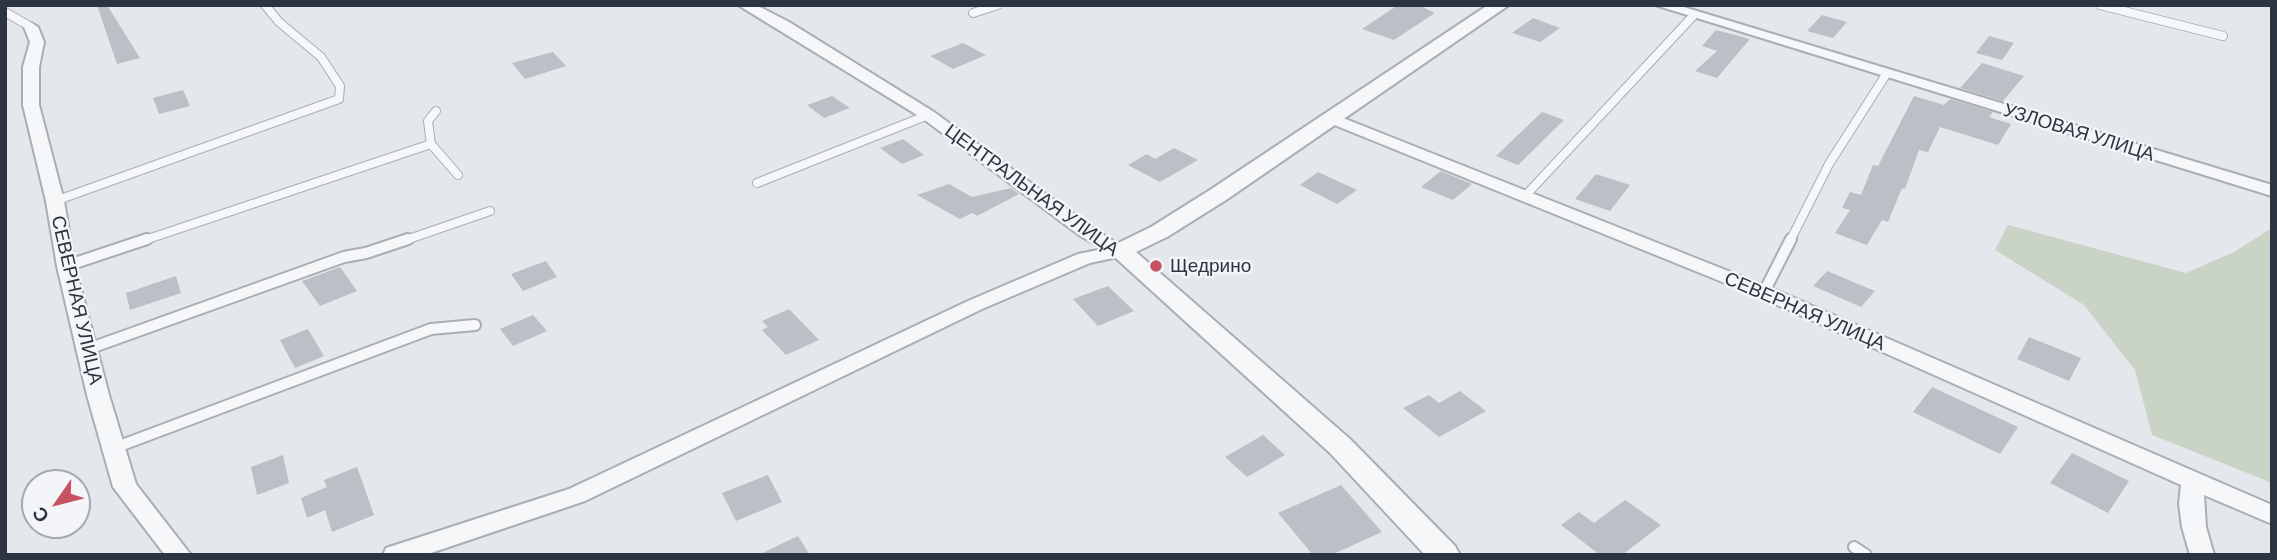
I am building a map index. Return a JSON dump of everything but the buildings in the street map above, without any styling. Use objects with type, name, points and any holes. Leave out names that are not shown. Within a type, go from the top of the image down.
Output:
[{"type":"street","name":"ЦЕНТРАЛЬНАЯ УЛИЦА","points":[[745,5],[784,25],[928,115],[1093,237],[1120,251],[1340,446],[1444,555]]},
{"type":"street","points":[[395,555],[577,495],[975,305],[1086,258],[1120,251],[1171,225],[1500,5]]},
{"type":"street","name":"УЗЛОВАЯ УЛИЦА","points":[[1662,5],[2272,191]]},
{"type":"street","name":"СЕВЕРНАЯ УЛИЦА","points":[[31,27],[37,42],[31,67],[31,105],[55,201],[66,266],[114,448],[125,486],[179,555]]},
{"type":"street","name":"СЕВЕРНАЯ УЛИЦА","points":[[1333,119],[1764,292],[2272,514]]},
{"type":"street","points":[[2193,481],[2193,527],[2202,555]]},
{"type":"lane","points":[[55,201],[339,99],[340,86],[321,57],[279,22],[265,5]]},
{"type":"lane","points":[[973,13],[998,5]]},
{"type":"lane","points":[[2100,5],[2223,36]]},
{"type":"lane","points":[[5,12],[31,27]]},
{"type":"lane","points":[[1526,195],[1694,15]]},
{"type":"lane","points":[[1764,292],[1829,164],[1887,73]]},
{"type":"lane","points":[[436,111],[428,121],[432,144],[457,175]]},
{"type":"lane","points":[[757,183],[928,115]]},
{"type":"lane","points":[[66,266],[432,144]]},
{"type":"lane","points":[[88,349],[344,257],[366,253],[490,211]]},
{"type":"lane","points":[[114,448],[431,329],[475,325]]},
{"type":"lane","points":[[1854,547],[1866,555]]},
{"type":"green space","points":[[2008,225],[2186,273],[2234,252],[2272,228],[2272,483],[2152,435],[2135,370],[2084,305],[1995,250]]},
{"type":"place","name":"Щедрино","points":[[1156,266]]}]
